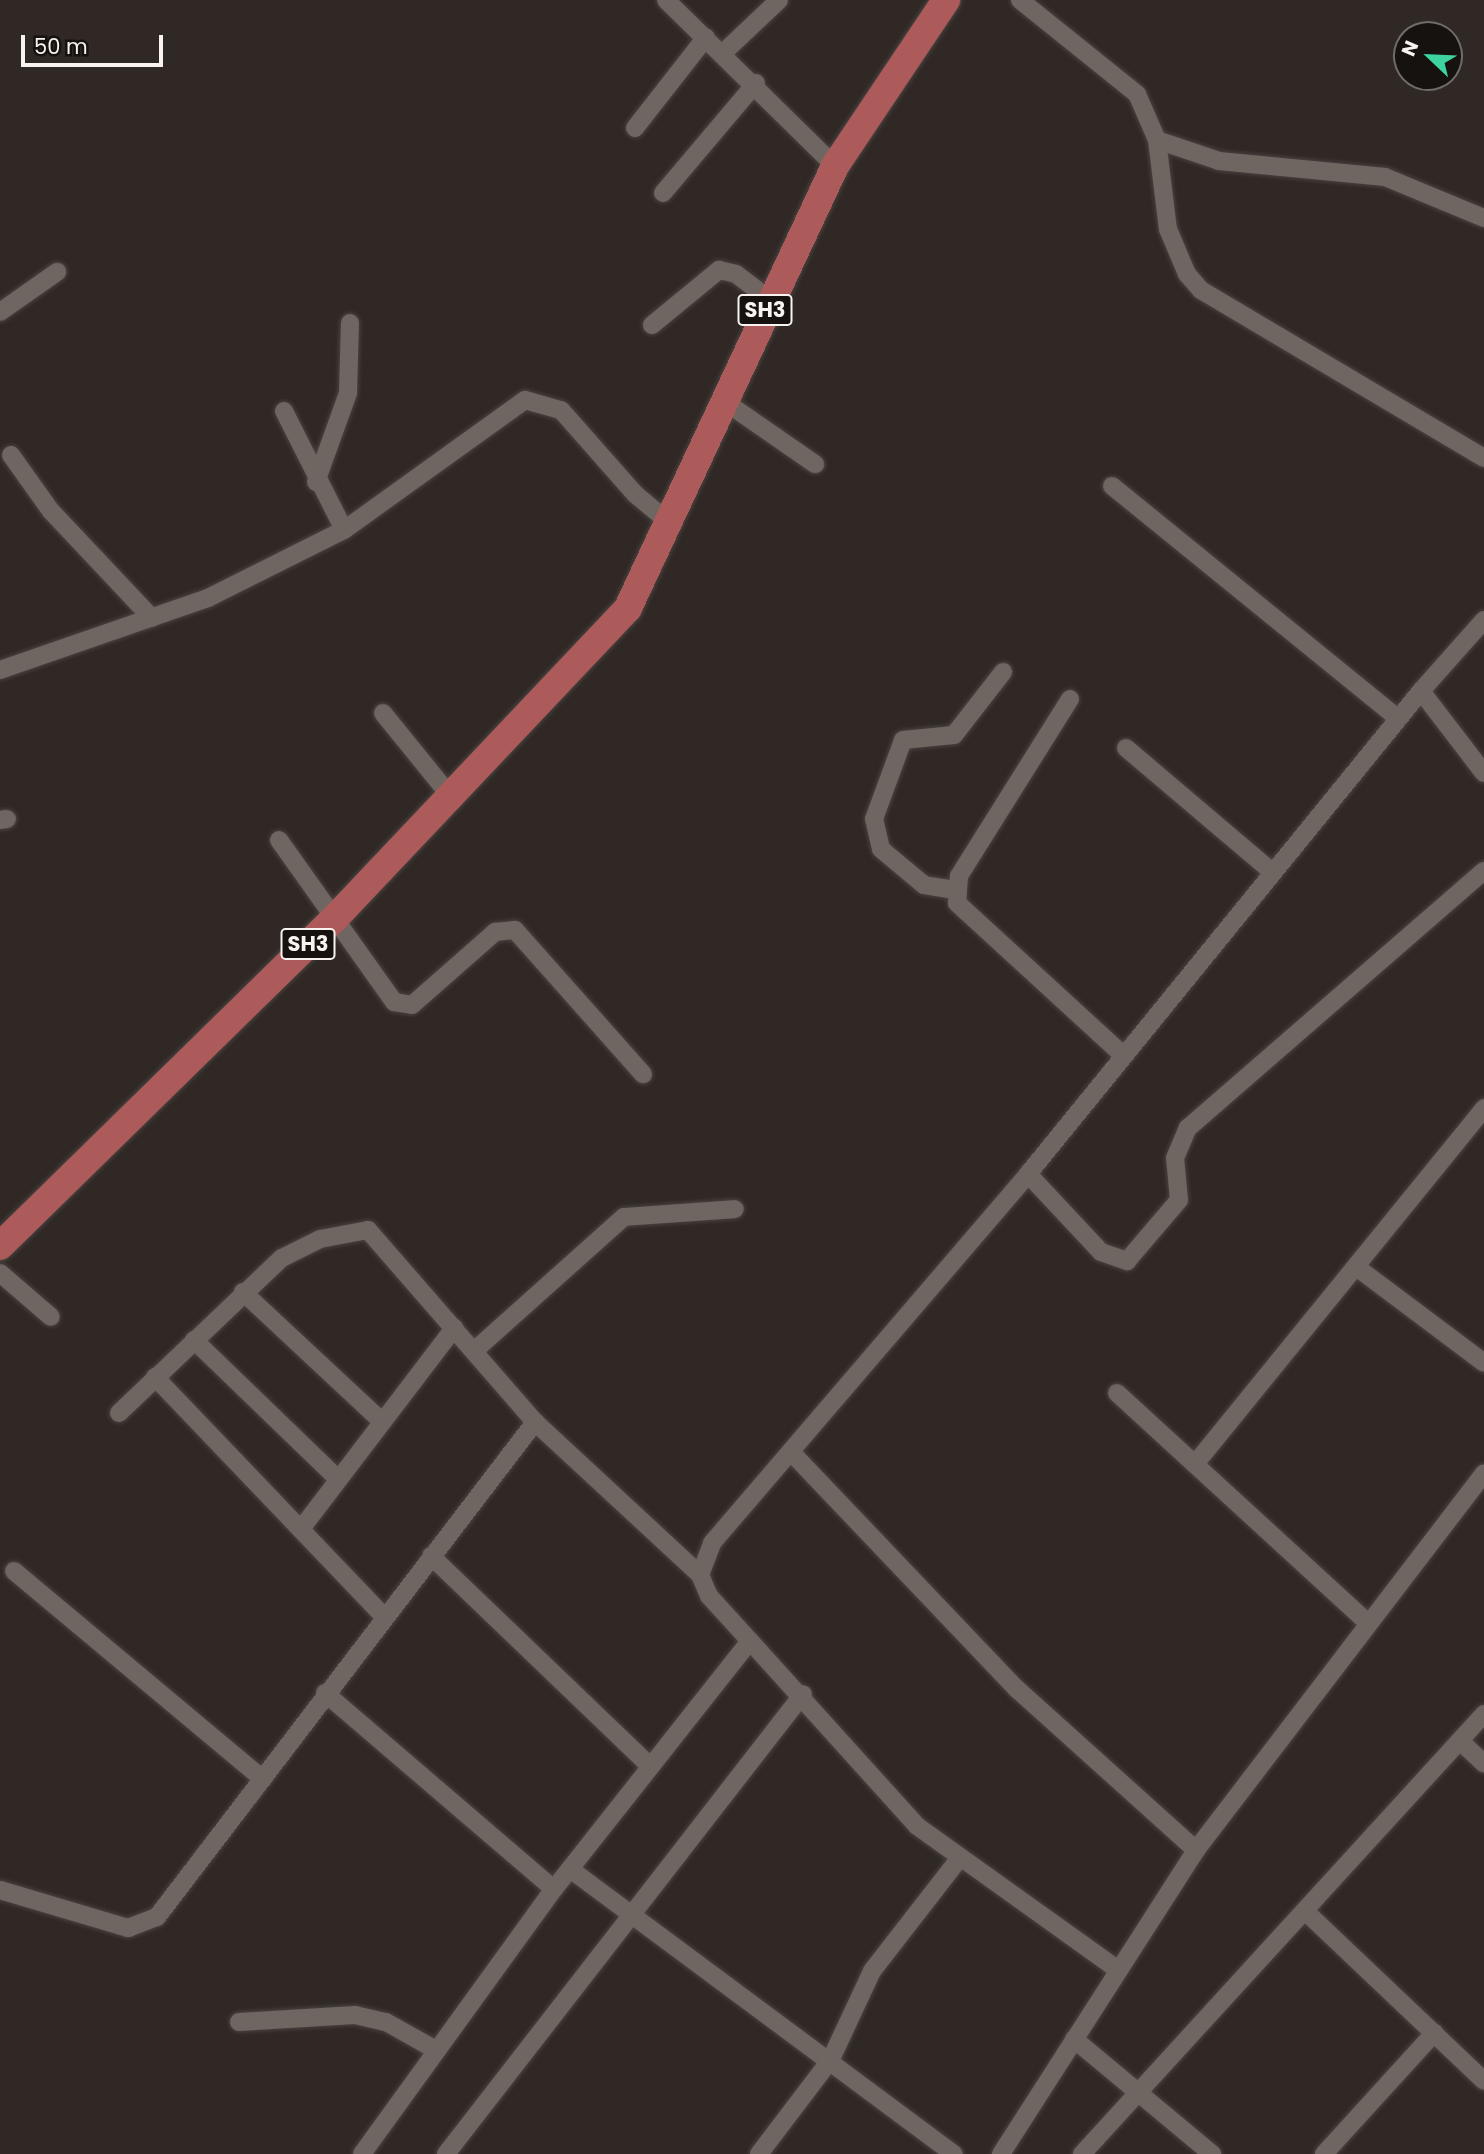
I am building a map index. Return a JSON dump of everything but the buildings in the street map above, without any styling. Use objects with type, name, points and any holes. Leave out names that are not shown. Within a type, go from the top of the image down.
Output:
[{"type":"main road","name":"SH3","points":[[0,1246],[335,917],[608,634],[671,524],[769,299],[835,166],[946,0]]},
{"type":"street","points":[[666,0],[756,83],[835,166]]},
{"type":"street","points":[[723,53],[779,0]]},
{"type":"street","points":[[1020,0],[1115,71],[1137,94],[1157,140],[1168,229],[1187,274],[1201,290],[1484,458]]},
{"type":"street","points":[[635,128],[706,37]]},
{"type":"street","points":[[663,194],[756,83]]},
{"type":"street","points":[[1157,140],[1219,161],[1385,177],[1484,218]]},
{"type":"street","points":[[652,325],[719,270],[736,274],[769,299]]},
{"type":"street","points":[[0,312],[57,272]]},
{"type":"street","points":[[316,481],[348,393],[350,323]]},
{"type":"street","points":[[0,670],[226,591],[344,530],[512,407],[538,400],[561,410],[635,494],[671,524]]},
{"type":"street","points":[[724,401],[814,464]]},
{"type":"street","points":[[284,411],[316,481],[344,530]]},
{"type":"street","points":[[11,455],[51,511],[152,618]]},
{"type":"street","points":[[1112,486],[1397,718]]},
{"type":"street","points":[[700,1575],[712,1543],[792,1453],[1028,1174],[1397,718],[1484,620]]},
{"type":"street","points":[[955,890],[924,885],[881,849],[874,819],[903,740],[954,735],[1003,672]]},
{"type":"street","points":[[1421,691],[1484,774]]},
{"type":"street","points":[[955,890],[1070,699]]},
{"type":"street","points":[[383,713],[451,797]]},
{"type":"street","points":[[1126,748],[1272,872]]},
{"type":"street","points":[[279,840],[402,1007],[495,932],[515,930],[643,1074]]},
{"type":"street","points":[[1028,1174],[1101,1252],[1127,1261],[1179,1200],[1175,1158],[1188,1128],[1484,871]]},
{"type":"street","points":[[955,890],[965,917],[1123,1055]]},
{"type":"street","points":[[1195,1464],[1359,1269],[1484,1108]]},
{"type":"street","points":[[474,1351],[624,1217],[735,1209]]},
{"type":"street","points":[[119,1413],[243,1292],[294,1250],[368,1230],[535,1422],[700,1575],[709,1596],[750,1642],[803,1694],[898,1807],[959,1859],[1117,1969]]},
{"type":"street","points":[[1359,1269],[1484,1363]]},
{"type":"street","points":[[0,1273],[51,1317]]},
{"type":"street","points":[[243,1292],[379,1419]]},
{"type":"street","points":[[301,1529],[379,1419],[454,1328]]},
{"type":"street","points":[[194,1340],[337,1478]]},
{"type":"street","points":[[155,1377],[384,1617]]},
{"type":"street","points":[[1117,1393],[1367,1622]]},
{"type":"street","points":[[0,1890],[113,1925],[144,1925],[157,1917],[325,1693],[535,1422]]},
{"type":"street","points":[[792,1453],[1017,1689],[1196,1850]]},
{"type":"street","points":[[1001,2154],[1117,1969],[1196,1850],[1367,1622],[1484,1473]]},
{"type":"street","points":[[431,1556],[650,1766]]},
{"type":"street","points":[[14,1571],[263,1779]]},
{"type":"street","points":[[362,2154],[554,1889],[750,1642]]},
{"type":"street","points":[[325,1693],[554,1889]]},
{"type":"street","points":[[446,2154],[803,1694]]},
{"type":"street","points":[[1082,2154],[1143,2093],[1484,1714]]},
{"type":"street","points":[[1460,1741],[1484,1763]]},
{"type":"street","points":[[759,2154],[831,2059],[872,1970],[959,1859]]},
{"type":"street","points":[[570,1869],[633,1911],[954,2154]]},
{"type":"street","points":[[1306,1912],[1484,2081]]},
{"type":"street","points":[[239,2022],[355,2015],[386,2022],[436,2050]]},
{"type":"street","points":[[1324,2154],[1434,2033]]},
{"type":"street","points":[[1074,2039],[1143,2093],[1212,2154]]}]
